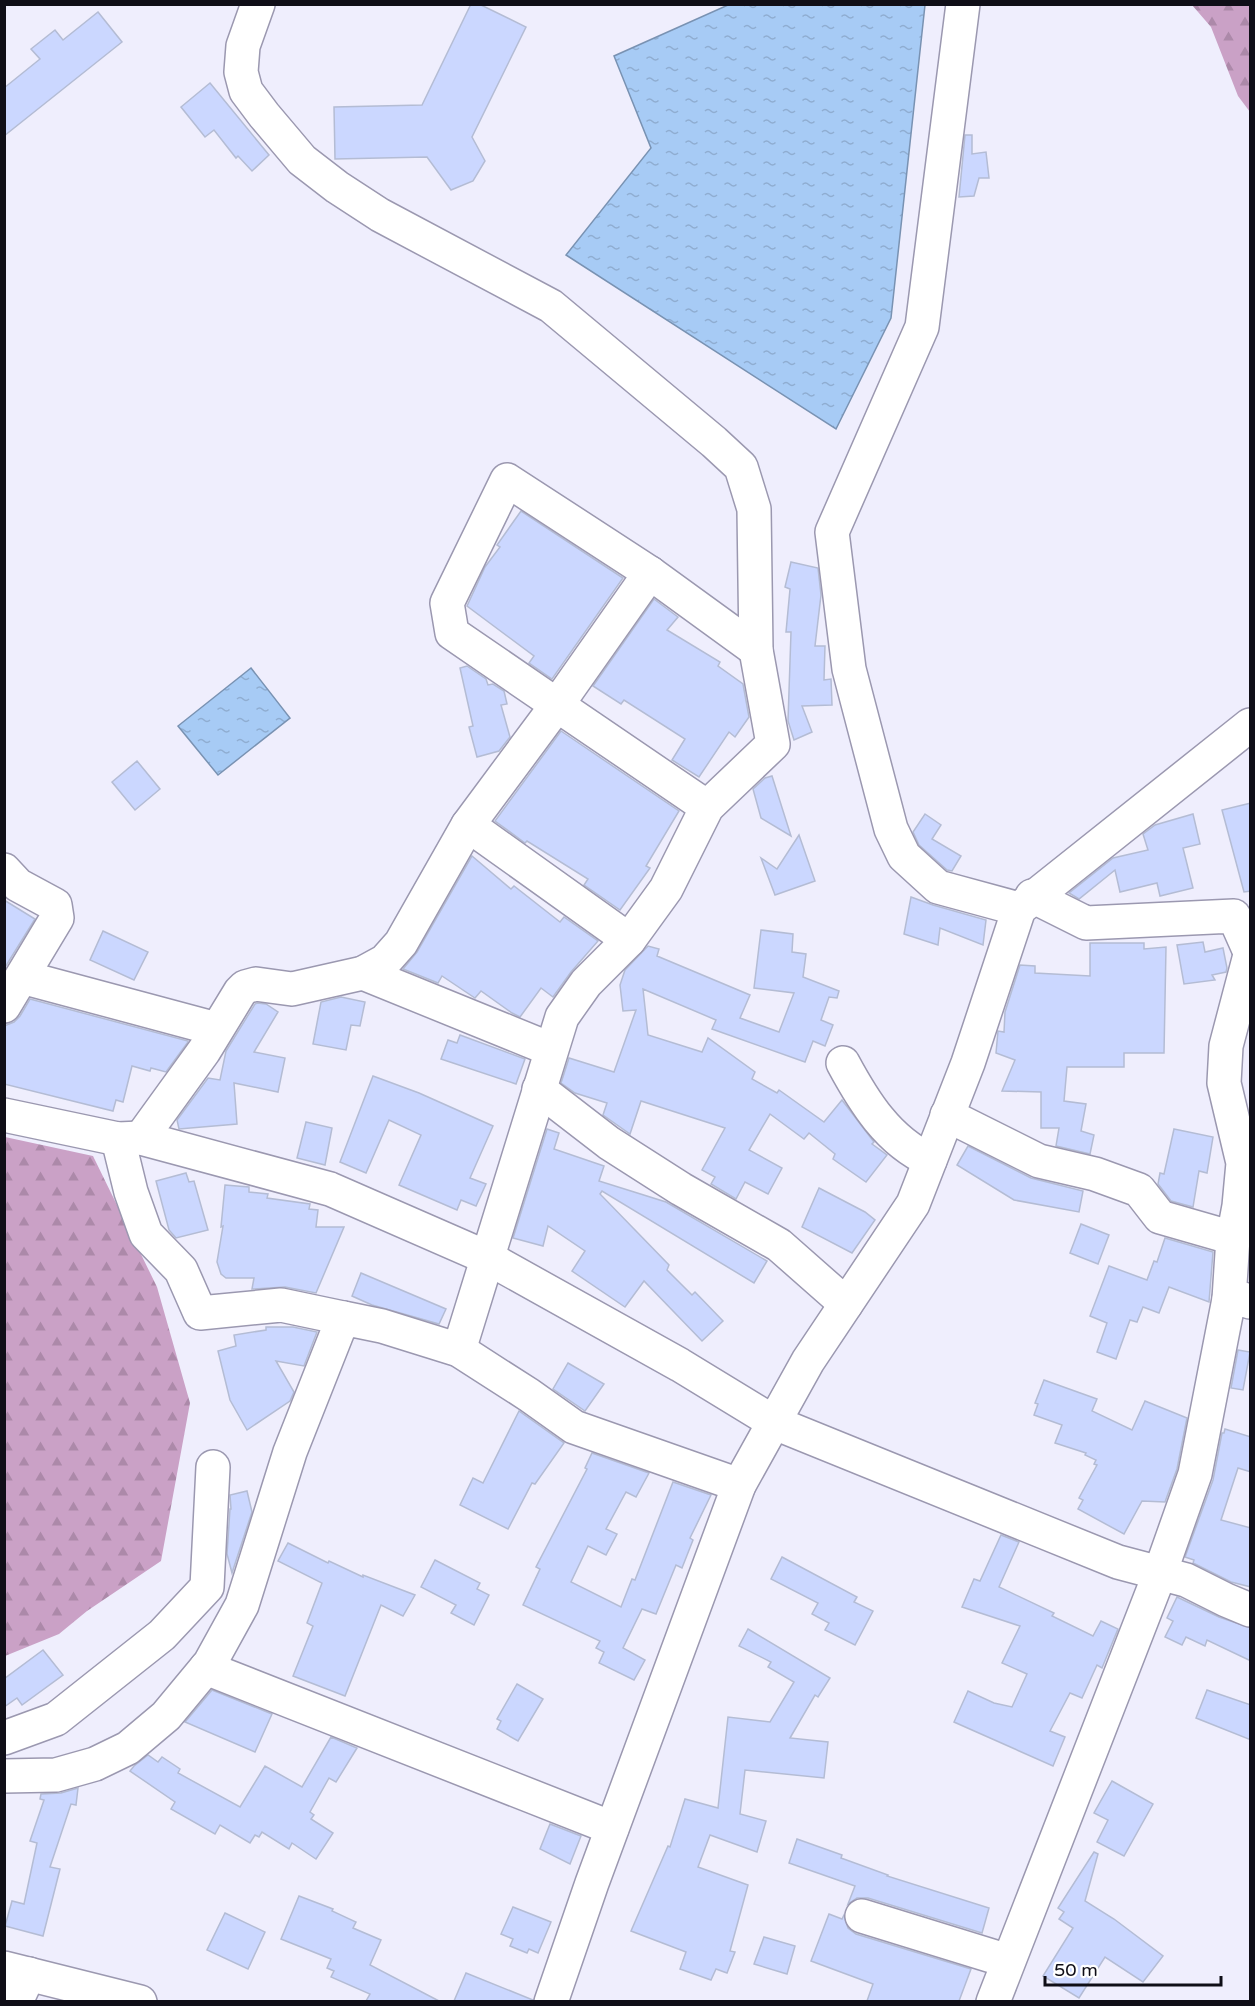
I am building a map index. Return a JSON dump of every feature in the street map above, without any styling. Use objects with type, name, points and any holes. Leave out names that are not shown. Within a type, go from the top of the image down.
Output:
[{"type":"street","points":[[258,4],[243,46],[241,72],[246,91],[302,160],[337,187],[380,215],[551,306],[714,441],[741,467],[754,509],[756,650],[773,744],[707,807],[666,889],[629,940],[586,983],[562,1017],[550,1049],[459,1350]]},
{"type":"street","points":[[963,4],[922,327],[832,532],[849,669],[891,829],[904,856],[938,886],[1026,902],[1086,923],[1234,916],[1251,953],[1226,1046],[1224,1083],[1243,1163],[1233,1238],[1240,1300],[1195,1474],[1160,1573],[993,2001]]},
{"type":"street","points":[[707,807],[452,633],[447,603],[507,480],[650,573],[756,650]]},
{"type":"street","points":[[650,573],[557,705],[468,825],[401,943],[385,961],[363,973],[292,989],[256,984],[245,987],[204,1051],[129,1138],[131,1192],[146,1234],[181,1270],[200,1313],[251,1306],[281,1305],[382,1326],[459,1350],[530,1395],[573,1427],[739,1485]]},
{"type":"street","points":[[551,2001],[592,1882],[739,1485],[808,1361],[913,1204],[968,1063],[1026,902],[1251,725]]},
{"type":"street","points":[[468,825],[629,940]]},
{"type":"street","points":[[4,870],[18,885],[56,905],[57,918],[4,1006]]},
{"type":"street","points":[[363,973],[550,1049]]},
{"type":"street","points":[[22,977],[216,1029]]},
{"type":"street","points":[[843,1063],[860,1095],[877,1118],[913,1153],[930,1160]]},
{"type":"street","points":[[539,1089],[609,1143],[681,1189],[779,1245],[846,1304]]},
{"type":"street","points":[[4,1115],[129,1138],[330,1189],[488,1258],[680,1365],[775,1423],[1118,1562],[1186,1580],[1251,1610]]},
{"type":"street","points":[[947,1115],[1039,1161],[1095,1174],[1139,1190],[1160,1217],[1233,1238]]},
{"type":"street","points":[[5,1781],[56,1775],[95,1764],[128,1748],[166,1716],[206,1668],[242,1605],[291,1452],[343,1318]]},
{"type":"street","points":[[4,1738],[56,1719],[162,1635],[207,1587],[213,1467]]},
{"type":"street","points":[[206,1668],[612,1828]]},
{"type":"street","points":[[862,1916],[1008,1961]]},
{"type":"street","points":[[16,1981],[140,2001]]},
{"type":"green space","points":[[1192,5],[1250,5],[1250,112],[1238,96],[1211,27]]},
{"type":"green space","points":[[5,1137],[93,1156],[157,1287],[190,1403],[161,1561],[87,1611],[59,1634],[5,1656]]},
{"type":"water","points":[[728,5],[925,5],[891,318],[836,429],[566,255],[651,148],[614,56]]},
{"type":"water","points":[[251,668],[290,718],[218,775],[178,726]]},
{"type":"building","points":[[471,4],[479,4],[526,27],[472,137],[485,161],[473,181],[451,190],[427,157],[335,159],[334,107],[422,105]]},
{"type":"building","points":[[98,12],[122,42],[4,136],[4,88],[40,59],[31,49],[55,30],[63,40]]},
{"type":"building","points":[[210,83],[269,155],[252,171],[238,156],[236,158],[214,130],[205,137],[181,107]]},
{"type":"building","points":[[965,135],[972,135],[972,154],[986,152],[989,178],[979,178],[974,196],[959,197]]},
{"type":"building","points":[[521,511],[623,578],[552,679],[529,663],[534,656],[467,606],[485,567],[500,547],[497,545]]},
{"type":"building","points":[[791,562],[818,568],[821,595],[815,646],[825,646],[824,680],[831,679],[832,705],[802,706],[812,732],[794,740],[788,721],[791,632],[786,632],[790,589],[785,587]]},
{"type":"building","points":[[654,599],[678,617],[667,630],[720,662],[718,666],[743,684],[749,717],[735,737],[729,732],[699,777],[672,760],[685,739],[624,700],[621,704],[593,686]]},
{"type":"building","points":[[467,666],[486,679],[488,685],[493,684],[504,691],[507,704],[501,705],[510,737],[499,751],[477,757],[469,727],[473,726],[460,668]]},
{"type":"building","points":[[561,731],[679,811],[646,866],[650,868],[620,910],[584,885],[588,879],[527,841],[525,843],[495,821]]},
{"type":"building","points":[[137,761],[160,789],[135,810],[112,782]]},
{"type":"building","points":[[772,776],[791,836],[761,818],[753,789],[765,778]]},
{"type":"building","points":[[1251,803],[1251,891],[1244,892],[1222,810]]},
{"type":"building","points":[[925,814],[941,825],[932,839],[961,856],[952,871],[947,870],[919,845],[913,832]]},
{"type":"building","points":[[1193,814],[1200,844],[1183,848],[1193,888],[1160,896],[1157,883],[1120,892],[1115,870],[1079,899],[1069,893],[1113,858],[1148,850],[1143,834],[1155,825]]},
{"type":"building","points":[[799,835],[815,881],[775,895],[761,858],[777,869]]},
{"type":"building","points":[[472,856],[511,889],[514,886],[560,922],[564,917],[598,941],[553,997],[541,988],[520,1017],[481,991],[475,998],[442,976],[438,983],[403,969],[417,952]]},
{"type":"building","points":[[911,897],[986,920],[983,945],[940,928],[938,945],[904,934]]},
{"type":"building","points":[[4,900],[35,919],[4,969]]},
{"type":"building","points":[[761,930],[793,934],[792,952],[806,954],[803,977],[839,991],[837,998],[829,997],[821,1020],[833,1025],[825,1046],[813,1041],[805,1062],[712,1029],[716,1020],[643,989],[648,1035],[702,1052],[708,1038],[755,1072],[752,1079],[777,1093],[779,1090],[824,1122],[842,1100],[874,1142],[872,1144],[887,1155],[866,1182],[833,1159],[835,1154],[809,1133],[804,1139],[770,1114],[749,1150],[782,1168],[768,1194],[745,1182],[736,1199],[711,1184],[715,1177],[702,1170],[725,1128],[641,1101],[630,1134],[603,1115],[607,1103],[575,1093],[561,1083],[569,1058],[614,1072],[636,1010],[623,1011],[620,985],[625,970],[648,946],[659,949],[657,956],[750,995],[740,1018],[779,1032],[794,993],[754,988]]},
{"type":"building","points":[[103,931],[148,952],[134,980],[90,960]]},
{"type":"building","points":[[1203,942],[1205,952],[1223,948],[1226,972],[1212,975],[1215,980],[1184,984],[1177,945]]},
{"type":"building","points":[[1090,943],[1144,943],[1144,949],[1166,947],[1164,1053],[1124,1053],[1124,1067],[1067,1067],[1064,1101],[1086,1104],[1081,1131],[1094,1135],[1090,1154],[1056,1146],[1059,1128],[1041,1128],[1041,1092],[1002,1091],[1015,1060],[996,1053],[998,1031],[1004,1032],[1005,1012],[1020,965],[1035,966],[1035,973],[1090,976]]},
{"type":"building","points":[[341,997],[365,1002],[360,1026],[351,1025],[346,1050],[313,1044],[321,1002]]},
{"type":"building","points":[[30,999],[188,1042],[166,1072],[132,1066],[123,1102],[116,1100],[113,1111],[4,1084],[4,1026],[14,1022],[20,1016]]},
{"type":"building","points":[[257,1003],[266,1004],[278,1012],[254,1052],[285,1058],[278,1092],[234,1083],[237,1124],[179,1129],[177,1120],[208,1078],[220,1080],[226,1051]]},
{"type":"building","points":[[460,1035],[525,1059],[516,1084],[441,1059],[448,1040],[457,1043]]},
{"type":"building","points":[[373,1076],[419,1093],[493,1126],[470,1178],[486,1184],[476,1206],[461,1200],[457,1210],[399,1185],[421,1135],[389,1120],[366,1173],[340,1162]]},
{"type":"building","points":[[306,1122],[332,1128],[325,1165],[297,1158]]},
{"type":"building","points":[[547,1129],[559,1133],[554,1149],[604,1166],[599,1181],[666,1202],[767,1261],[754,1283],[602,1191],[600,1194],[669,1265],[667,1270],[692,1295],[695,1292],[723,1321],[702,1341],[644,1281],[625,1307],[572,1271],[585,1251],[548,1226],[543,1246],[513,1238]]},
{"type":"building","points":[[1174,1129],[1213,1137],[1207,1173],[1199,1171],[1193,1207],[1171,1201],[1158,1184],[1160,1173],[1164,1174]]},
{"type":"building","points":[[968,1146],[1031,1178],[1083,1191],[1079,1212],[1014,1200],[957,1165]]},
{"type":"building","points":[[186,1173],[189,1182],[194,1181],[208,1230],[176,1238],[169,1230],[156,1181]]},
{"type":"building","points":[[225,1185],[249,1187],[249,1192],[268,1194],[267,1198],[310,1204],[309,1209],[318,1210],[316,1227],[344,1227],[316,1293],[285,1287],[252,1289],[254,1278],[226,1278],[221,1274],[217,1262],[223,1226],[221,1227]]},
{"type":"building","points":[[819,1188],[865,1212],[875,1220],[852,1253],[802,1227]]},
{"type":"building","points":[[1081,1224],[1109,1235],[1098,1264],[1070,1253]]},
{"type":"building","points":[[1165,1238],[1213,1252],[1209,1302],[1169,1287],[1159,1313],[1143,1307],[1137,1322],[1130,1320],[1116,1359],[1097,1352],[1107,1323],[1090,1316],[1109,1266],[1147,1280],[1154,1261],[1157,1262]]},
{"type":"building","points":[[361,1273],[446,1309],[439,1324],[372,1305],[352,1296]]},
{"type":"building","points":[[266,1327],[293,1327],[317,1332],[304,1366],[276,1361],[294,1392],[290,1401],[247,1430],[230,1400],[218,1351],[236,1346],[234,1335],[266,1330]]},
{"type":"building","points":[[1238,1350],[1250,1352],[1243,1390],[1231,1388]]},
{"type":"building","points":[[568,1363],[604,1384],[585,1411],[553,1389]]},
{"type":"building","points":[[1044,1380],[1097,1399],[1092,1411],[1132,1430],[1145,1401],[1187,1418],[1177,1469],[1165,1502],[1142,1501],[1124,1534],[1078,1509],[1083,1500],[1079,1498],[1097,1465],[1094,1464],[1096,1460],[1085,1455],[1086,1453],[1055,1443],[1062,1425],[1034,1415],[1038,1404],[1035,1403]]},
{"type":"building","points":[[519,1411],[564,1443],[535,1484],[532,1483],[508,1529],[460,1505],[473,1478],[483,1483]]},
{"type":"building","points":[[1225,1429],[1251,1437],[1251,1472],[1238,1468],[1221,1520],[1251,1528],[1251,1587],[1231,1582],[1185,1557],[1213,1480],[1222,1433]]},
{"type":"building","points":[[592,1453],[649,1473],[636,1497],[626,1492],[606,1529],[617,1534],[606,1555],[588,1546],[571,1582],[621,1607],[632,1579],[635,1580],[673,1482],[711,1495],[690,1538],[693,1540],[682,1568],[676,1565],[656,1614],[642,1609],[623,1648],[645,1660],[634,1680],[599,1663],[604,1652],[596,1648],[600,1641],[523,1605],[540,1569],[536,1567],[587,1469],[585,1468]]},
{"type":"building","points":[[247,1491],[252,1512],[232,1573],[227,1554],[230,1495]]},
{"type":"building","points":[[1001,1535],[1019,1542],[999,1587],[1054,1613],[1052,1616],[1093,1636],[1101,1621],[1118,1629],[1102,1668],[1097,1665],[1082,1698],[1070,1693],[1050,1731],[1065,1737],[1053,1766],[954,1722],[968,1691],[994,1703],[1012,1707],[1027,1674],[1002,1663],[1020,1626],[962,1607],[974,1579],[980,1581]]},
{"type":"building","points":[[288,1543],[328,1563],[329,1561],[363,1577],[363,1575],[415,1595],[403,1616],[381,1605],[345,1696],[293,1676],[313,1626],[307,1623],[322,1583],[278,1561]]},
{"type":"building","points":[[782,1557],[857,1597],[854,1602],[873,1611],[855,1645],[825,1630],[829,1623],[812,1614],[818,1603],[771,1579]]},
{"type":"building","points":[[435,1560],[480,1583],[477,1589],[489,1595],[474,1625],[451,1613],[456,1605],[421,1587]]},
{"type":"building","points":[[1177,1597],[1219,1617],[1251,1628],[1251,1661],[1207,1640],[1205,1646],[1186,1637],[1182,1645],[1165,1637],[1173,1621],[1167,1618]]},
{"type":"building","points":[[748,1629],[830,1678],[818,1697],[815,1695],[790,1738],[828,1742],[824,1778],[745,1770],[740,1814],[766,1821],[757,1852],[710,1835],[698,1867],[748,1885],[730,1951],[735,1952],[727,1973],[716,1969],[711,1980],[680,1969],[686,1952],[631,1931],[668,1846],[670,1847],[685,1799],[718,1808],[728,1717],[770,1722],[794,1682],[768,1667],[771,1662],[739,1646]]},
{"type":"building","points":[[43,1650],[63,1675],[22,1705],[17,1698],[4,1707],[4,1679]]},
{"type":"building","points":[[517,1684],[543,1699],[518,1741],[497,1729],[501,1721],[497,1719]]},
{"type":"building","points":[[212,1690],[272,1714],[255,1752],[185,1722]]},
{"type":"building","points":[[1207,1690],[1251,1705],[1251,1740],[1196,1718]]},
{"type":"building","points":[[331,1737],[357,1748],[336,1782],[329,1778],[310,1812],[314,1815],[311,1819],[333,1833],[316,1859],[292,1843],[289,1849],[262,1832],[259,1837],[255,1835],[250,1843],[220,1825],[215,1834],[171,1809],[175,1802],[130,1771],[148,1755],[158,1762],[162,1757],[180,1769],[178,1773],[240,1807],[265,1766],[302,1787]]},
{"type":"building","points":[[1112,1781],[1153,1804],[1124,1856],[1097,1842],[1108,1820],[1094,1813]]},
{"type":"building","points":[[78,1788],[76,1805],[71,1804],[50,1867],[60,1869],[43,1936],[5,1926],[12,1901],[24,1904],[37,1843],[30,1841],[44,1800],[40,1799],[41,1794],[61,1793]]},
{"type":"building","points":[[550,1824],[581,1836],[570,1864],[540,1849]]},
{"type":"building","points":[[797,1839],[842,1855],[841,1858],[887,1876],[989,1908],[982,1933],[868,1898],[857,1898],[848,1904],[855,1886],[789,1863]]},
{"type":"building","points":[[1094,1852],[1098,1854],[1085,1901],[1114,1919],[1163,1956],[1143,1982],[1105,1957],[1079,1998],[1043,1976],[1073,1928],[1059,1919],[1064,1912],[1058,1908]]},
{"type":"building","points":[[299,1896],[333,1909],[332,1911],[356,1922],[353,1928],[381,1940],[370,1965],[439,2001],[366,2001],[370,1994],[331,1977],[334,1971],[327,1968],[331,1959],[281,1939]]},
{"type":"building","points":[[513,1907],[551,1922],[538,1953],[529,1949],[527,1953],[510,1946],[513,1939],[501,1934]]},
{"type":"building","points":[[225,1913],[265,1932],[248,1969],[207,1950]]},
{"type":"building","points":[[829,1914],[842,1919],[844,1915],[848,1928],[856,1934],[971,1969],[959,2001],[867,2001],[873,1984],[811,1961]]},
{"type":"building","points":[[764,1937],[795,1946],[787,1974],[754,1964]]},
{"type":"building","points":[[466,1973],[533,2000],[533,2001],[454,2001]]}]
